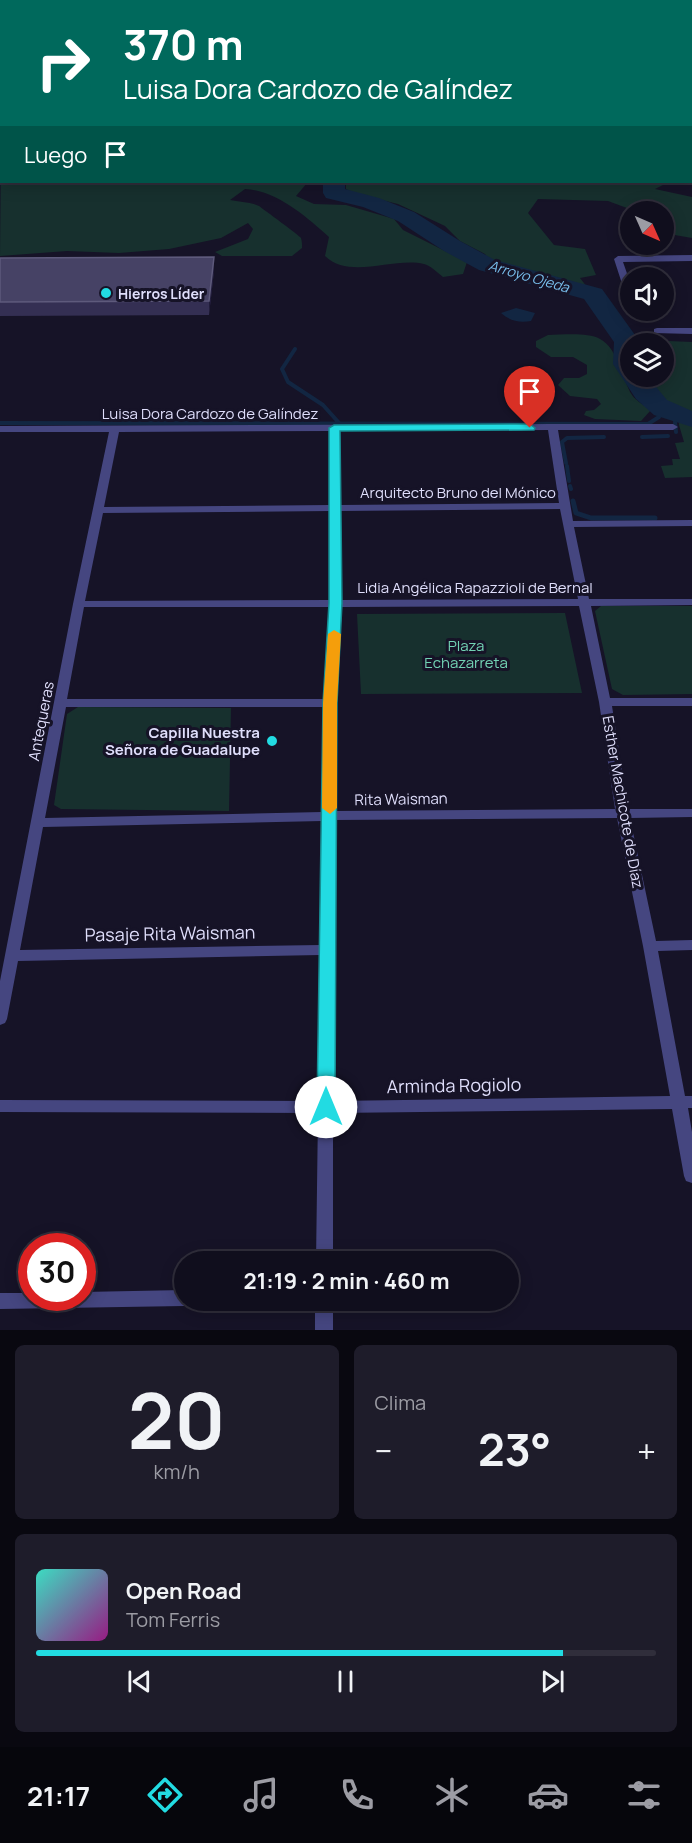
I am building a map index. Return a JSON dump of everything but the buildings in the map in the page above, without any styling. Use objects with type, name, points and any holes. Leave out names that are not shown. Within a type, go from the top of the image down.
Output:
[{"type":"street","points":[[620,267],[618,260],[692,258]]},
{"type":"street","points":[[657,331],[692,331]]},
{"type":"street","name":"Luisa Dora Cardozo de Galíndez","points":[[0,429],[673,427]]},
{"type":"street","name":"Antequeras","points":[[0,1019],[115,428]]},
{"type":"street","points":[[324,1251],[330,703],[336,603],[334,428]]},
{"type":"street","name":"Esther Machicote de Díaz","points":[[552,428],[568,524],[605,702],[622,812],[685,1102],[692,1176]]},
{"type":"street","name":"Arquitecto Bruno del Mónico","points":[[99,510],[565,506]]},
{"type":"street","points":[[568,524],[692,523]]},
{"type":"street","name":"Lidia Angélica Rapazzioli de Bernal","points":[[79,604],[692,602]]},
{"type":"street","points":[[605,702],[692,702]]},
{"type":"street","points":[[61,703],[330,703]]},
{"type":"street","name":"Rita Waisman","points":[[38,823],[330,816],[692,813]]},
{"type":"street","points":[[650,945],[692,945]]},
{"type":"street","name":"Pasaje Rita Waisman","points":[[12,956],[328,950]]},
{"type":"street","name":"Arminda Rogiolo","points":[[0,1106],[326,1107],[685,1102]]},
{"type":"street","points":[[0,1301],[174,1298]]},
{"type":"street","points":[[324,1311],[324,1330]]},
{"type":"green space","points":[[1,183],[307,183],[296,196],[314,204],[346,205],[394,219],[403,230],[467,262],[463,274],[443,277],[424,264],[399,263],[359,267],[335,263],[325,256],[329,237],[311,221],[279,199],[245,189],[230,200],[259,206],[301,238],[302,248],[292,256],[222,256],[215,252],[248,239],[253,229],[248,223],[221,238],[169,249],[119,253],[67,251],[0,256]]},
{"type":"green space","points":[[346,183],[667,183],[655,189],[692,197],[692,238],[674,235],[674,201],[620,201],[620,205],[608,201],[538,199],[528,213],[554,245],[585,249],[596,275],[580,278],[587,287],[577,286],[488,259],[485,254],[460,241],[445,226],[398,204],[353,193],[346,189]]},
{"type":"green space","points":[[575,334],[600,339],[606,343],[616,357],[620,367],[620,387],[628,387],[632,395],[651,410],[641,421],[595,419],[584,415],[586,411],[594,410],[601,404],[597,399],[570,396],[558,385],[564,378],[579,378],[587,374],[587,365],[573,357],[551,357],[536,347],[536,341],[548,335]]},
{"type":"green space","points":[[674,341],[692,342],[692,415],[669,407],[650,387],[674,387]]},
{"type":"green space","points":[[679,420],[692,422],[692,477],[665,478],[661,466],[673,465],[672,459],[680,459],[675,443],[684,442]]},
{"type":"green space","points":[[601,606],[692,606],[692,694],[623,695],[612,689],[595,611]]},
{"type":"green space","name":"Plaza Echazarreta","points":[[565,613],[582,693],[361,694],[357,614]]},
{"type":"green space","points":[[78,707],[231,708],[229,811],[61,809],[54,805],[67,714]]},
{"type":"water","points":[[516,308],[535,313],[531,321],[515,321],[501,313]]},
{"type":"waterway","name":"Arroyo Ojeda","points":[[334,183],[334,193],[371,202],[406,216],[452,246],[487,265],[593,294],[621,333]]},
{"type":"waterway","points":[[295,349],[282,369],[288,382],[323,405],[340,424]]},
{"type":"waterway","name":"Arroyo Ojeda","points":[[641,387],[651,400],[664,410],[692,419]]},
{"type":"waterway","points":[[340,424],[648,424],[659,417],[662,408]]},
{"type":"waterway","points":[[676,432],[675,422],[678,416]]},
{"type":"waterway","points":[[0,423],[340,424]]},
{"type":"waterway","points":[[642,437],[668,436]]},
{"type":"waterway","points":[[566,463],[562,442],[567,438],[604,437]]},
{"type":"waterway","points":[[567,466],[569,481]]},
{"type":"waterway","points":[[573,501],[576,513],[591,518],[655,518]]},
{"type":"slow traffic","points":[[330,808],[330,703],[334,634]]},
{"type":"place","name":"Hierros Líder","points":[[106,293]]},
{"type":"place","name":"Capilla Nuestra Señora de Guadalupe","points":[[272,741]]},
{"type":"route","points":[[326,1107],[330,703],[336,603],[334,428],[530,428]]}]
